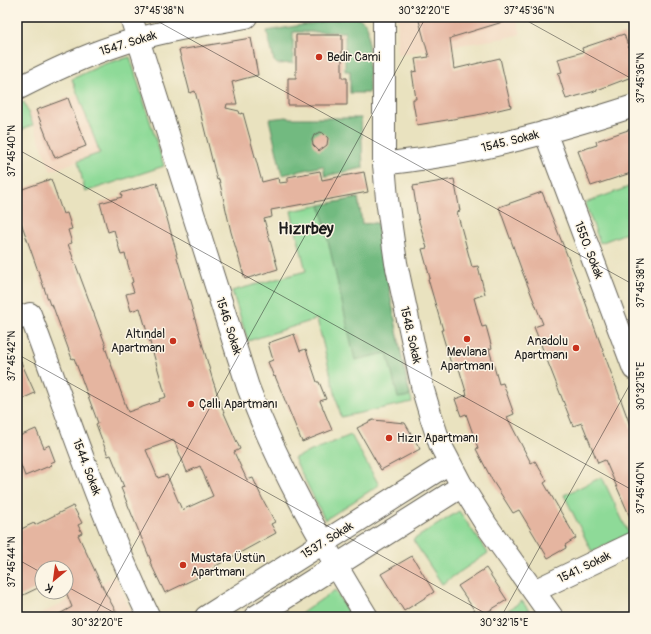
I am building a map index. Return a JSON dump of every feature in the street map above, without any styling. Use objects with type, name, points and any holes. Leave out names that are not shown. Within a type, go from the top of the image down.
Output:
[{"type":"street","name":"1546. Sokak","points":[[131,17],[248,387],[272,446],[303,508],[367,617]]},
{"type":"street","name":"1547. Sokak","points":[[17,89],[87,56],[138,39],[161,33],[246,17]]},
{"type":"street","name":"1548. Sokak","points":[[384,17],[384,164],[390,228],[404,304],[427,405],[438,438],[449,463],[462,486],[487,526],[552,617]]},
{"type":"street","name":"1545. Sokak","points":[[384,164],[435,157],[489,146],[545,132],[634,106]]},
{"type":"street","name":"1550. Sokak","points":[[545,132],[634,368]]},
{"type":"street","name":"1544. Sokak","points":[[24,317],[124,561],[149,617]]},
{"type":"street","name":"1537. Sokak","points":[[206,617],[449,463]]},
{"type":"street","points":[[255,617],[462,486]]},
{"type":"street","name":"1541. Sokak","points":[[534,591],[634,543]]},
{"type":"shaded area","points":[[398,17],[516,17],[521,34],[505,38],[397,55]]},
{"type":"shaded area","points":[[77,95],[100,153],[51,171],[29,113]]},
{"type":"shaded area","points":[[115,576],[134,617],[35,617],[68,600],[74,600],[74,597]]},
{"type":"green space","points":[[348,17],[361,19],[368,29],[369,93],[350,93],[350,71],[345,71],[345,32],[293,32],[293,63],[277,64],[274,61],[267,31]]},
{"type":"green space","points":[[130,57],[164,166],[85,192],[78,161],[100,153],[72,79],[104,64]]},
{"type":"green space","points":[[24,102],[33,125],[25,128],[17,134],[17,105]]},
{"type":"green space","points":[[286,117],[361,118],[363,168],[325,176],[323,166],[282,175],[269,119]]},
{"type":"green space","points":[[634,185],[634,230],[600,243],[585,203]]},
{"type":"green space","points":[[358,198],[362,224],[377,223],[402,358],[412,402],[341,417],[317,319],[248,341],[232,291],[306,271],[291,211]]},
{"type":"green space","points":[[358,198],[362,224],[377,223],[410,396],[398,398],[387,353],[355,360],[320,205]]},
{"type":"green space","points":[[351,435],[379,485],[325,520],[294,458]]},
{"type":"green space","points":[[602,477],[629,534],[592,552],[564,495]]},
{"type":"green space","points":[[459,511],[488,553],[442,584],[413,540]]},
{"type":"green space","points":[[335,590],[351,617],[296,617]]},
{"type":"green space","points":[[522,601],[534,617],[498,617]]},
{"type":"building","points":[[418,17],[506,17],[506,21],[450,38],[454,69],[500,58],[511,107],[477,115],[417,125],[413,102],[413,99],[416,99],[412,72],[417,71],[415,59],[429,57]]},
{"type":"building","points":[[624,34],[634,64],[634,76],[592,92],[566,99],[558,73],[562,72],[558,59],[583,52],[582,48]]},
{"type":"building","name":"Bedir Cami","points":[[296,35],[342,35],[342,78],[347,78],[347,105],[288,105],[288,78],[296,78]]},
{"type":"building","points":[[251,38],[258,75],[232,82],[237,104],[227,104],[226,108],[239,111],[240,114],[243,113],[262,182],[278,178],[279,183],[288,182],[288,177],[320,171],[322,180],[364,172],[368,192],[271,210],[272,217],[264,219],[278,269],[245,279],[231,232],[219,179],[217,180],[195,91],[190,93],[179,50]]},
{"type":"building","points":[[68,98],[86,146],[55,158],[36,110]]},
{"type":"building","points":[[634,128],[634,172],[591,186],[578,151],[597,145],[596,141]]},
{"type":"building","points":[[320,132],[328,138],[327,145],[319,151],[313,145],[312,140],[314,135]]},
{"type":"building","points":[[51,179],[63,214],[67,213],[72,229],[68,230],[72,243],[68,244],[106,346],[105,347],[128,412],[160,401],[159,399],[166,397],[140,308],[131,311],[126,294],[134,292],[131,283],[133,282],[125,254],[121,255],[114,230],[108,232],[100,203],[122,197],[121,193],[157,183],[213,381],[224,413],[240,449],[234,452],[247,480],[253,478],[275,522],[271,524],[276,533],[214,567],[215,569],[165,593],[150,562],[151,561],[121,488],[124,487],[111,455],[108,456],[96,424],[98,423],[74,358],[72,359],[52,304],[50,305],[17,211],[17,191]],"holes":[[[174,440],[187,472],[200,466],[213,496],[182,510],[167,475],[158,478],[146,450]]]},
{"type":"building","points":[[454,179],[460,211],[457,212],[472,267],[478,266],[485,294],[474,298],[482,327],[486,326],[492,348],[489,349],[499,384],[503,383],[514,414],[507,417],[531,463],[535,461],[547,481],[544,483],[576,538],[565,545],[566,548],[548,558],[519,510],[513,513],[492,480],[476,449],[478,448],[466,414],[461,416],[455,399],[467,395],[458,365],[452,367],[441,330],[443,330],[428,279],[430,278],[422,249],[427,248],[418,218],[413,186]]},
{"type":"building","points":[[542,192],[581,290],[634,436],[634,526],[605,460],[598,463],[582,423],[573,426],[534,327],[543,324],[499,207]]},
{"type":"building","points":[[294,334],[300,351],[306,349],[317,382],[319,382],[326,399],[320,401],[332,430],[302,442],[268,362],[273,360],[268,343]]},
{"type":"building","points":[[17,353],[35,393],[17,401]]},
{"type":"building","name":"Hızır Apartmanı","points":[[373,420],[405,423],[420,449],[381,470],[357,428]]},
{"type":"building","points":[[36,429],[44,448],[49,445],[55,461],[50,463],[52,465],[25,476],[17,455],[17,437]]},
{"type":"building","points":[[73,506],[82,523],[78,525],[82,533],[78,535],[105,592],[119,617],[54,617],[72,607],[69,600],[74,600],[74,560],[34,560],[34,590],[17,598],[17,531],[34,523],[35,525]]},
{"type":"building","points":[[412,556],[434,592],[404,611],[381,574]]},
{"type":"building","points":[[486,568],[507,600],[479,617],[458,586]]},
{"type":"place","name":"Bedir Cami","points":[[319,57]]},
{"type":"place","name":"Mevlana Apartmanı","points":[[467,339]]},
{"type":"place","name":"Altındal Apartmanı","points":[[173,341]]},
{"type":"place","name":"Anadolu Apartmanı","points":[[576,348]]},
{"type":"place","name":"Çallı Apartmanı","points":[[191,404]]},
{"type":"place","name":"Hızır Apartmanı","points":[[389,438]]},
{"type":"place","name":"Mustafa Üstün Apartmanı","points":[[183,565]]},
{"type":"district","name":"Hızırbey","points":[[306,228]]}]
